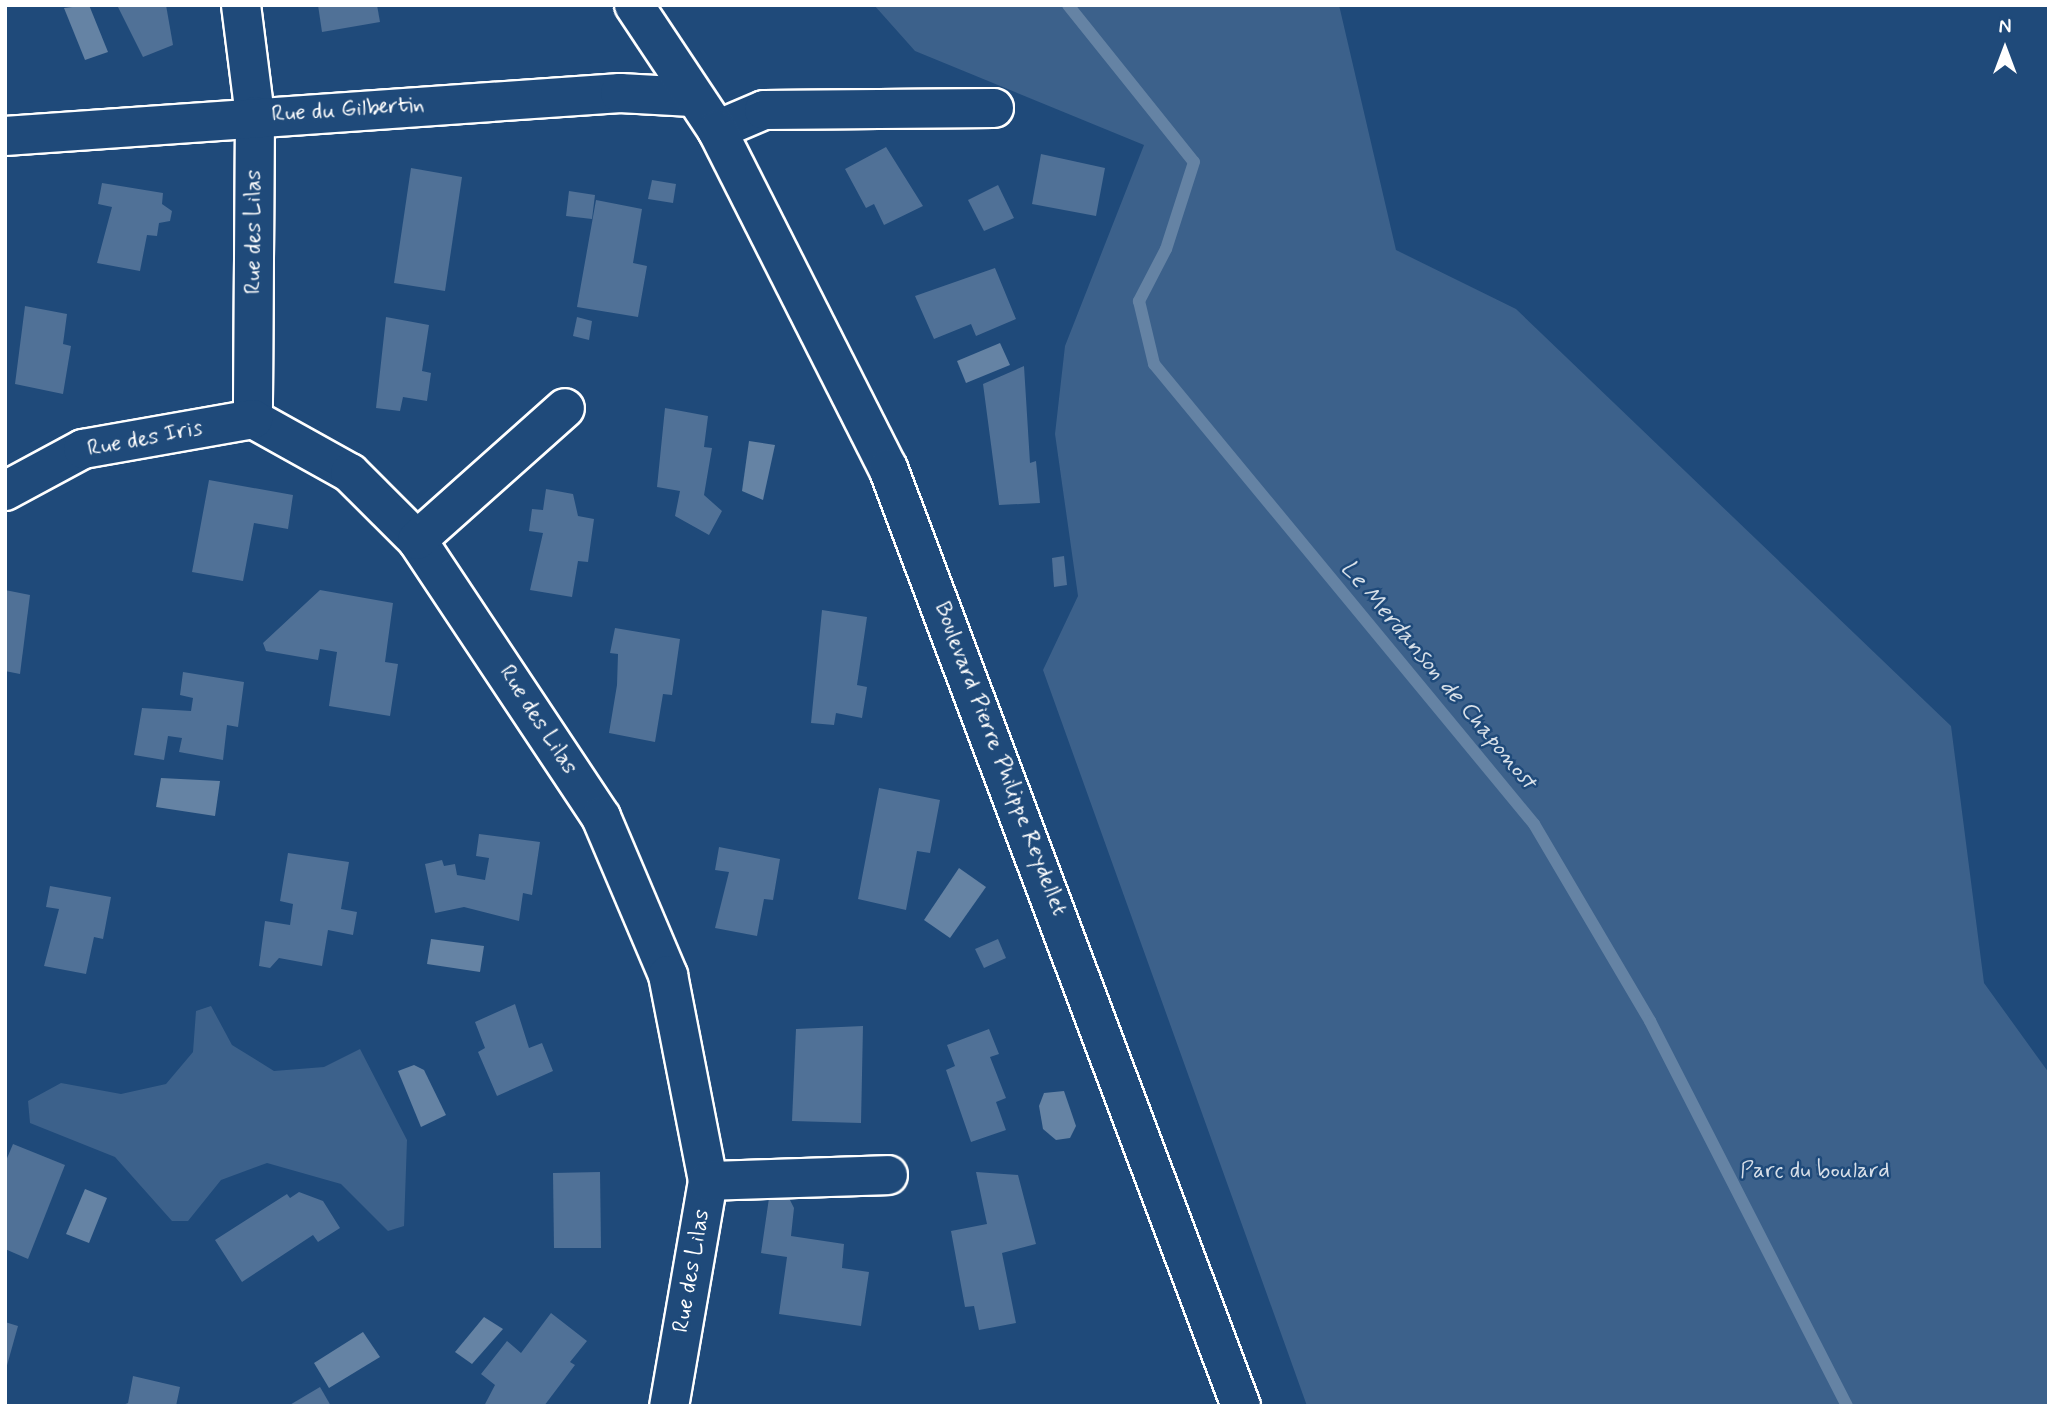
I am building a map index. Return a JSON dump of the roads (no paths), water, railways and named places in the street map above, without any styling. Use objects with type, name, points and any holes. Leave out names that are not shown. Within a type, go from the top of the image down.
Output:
[{"type":"street","name":"Rue des Lilas","points":[[241,5],[255,116],[253,419],[350,473],[417,540],[601,817],[668,975],[708,1181],[669,1406]]},
{"type":"street","name":"Boulevard Pierre Philippe Reydellet","points":[[634,5],[692,97],[717,130],[888,468],[1241,1406]]},
{"type":"street","name":"Rue du Gilbertin","points":[[5,136],[255,116],[620,93],[692,97]]},
{"type":"street","points":[[717,130],[764,110],[995,108]]},
{"type":"street","points":[[417,540],[565,408]]},
{"type":"street","name":"Rue des Iris","points":[[5,491],[83,449],[253,419]]},
{"type":"street","points":[[708,1181],[888,1175]]},
{"type":"waterway","name":"Le Merdanson de Chaponost","points":[[1068,5],[1194,162],[1166,249],[1139,301],[1154,364],[1534,824],[1650,1021],[1847,1406]]},
{"type":"park label","name":"Parc du boulard","points":[[1815,1171]]}]
